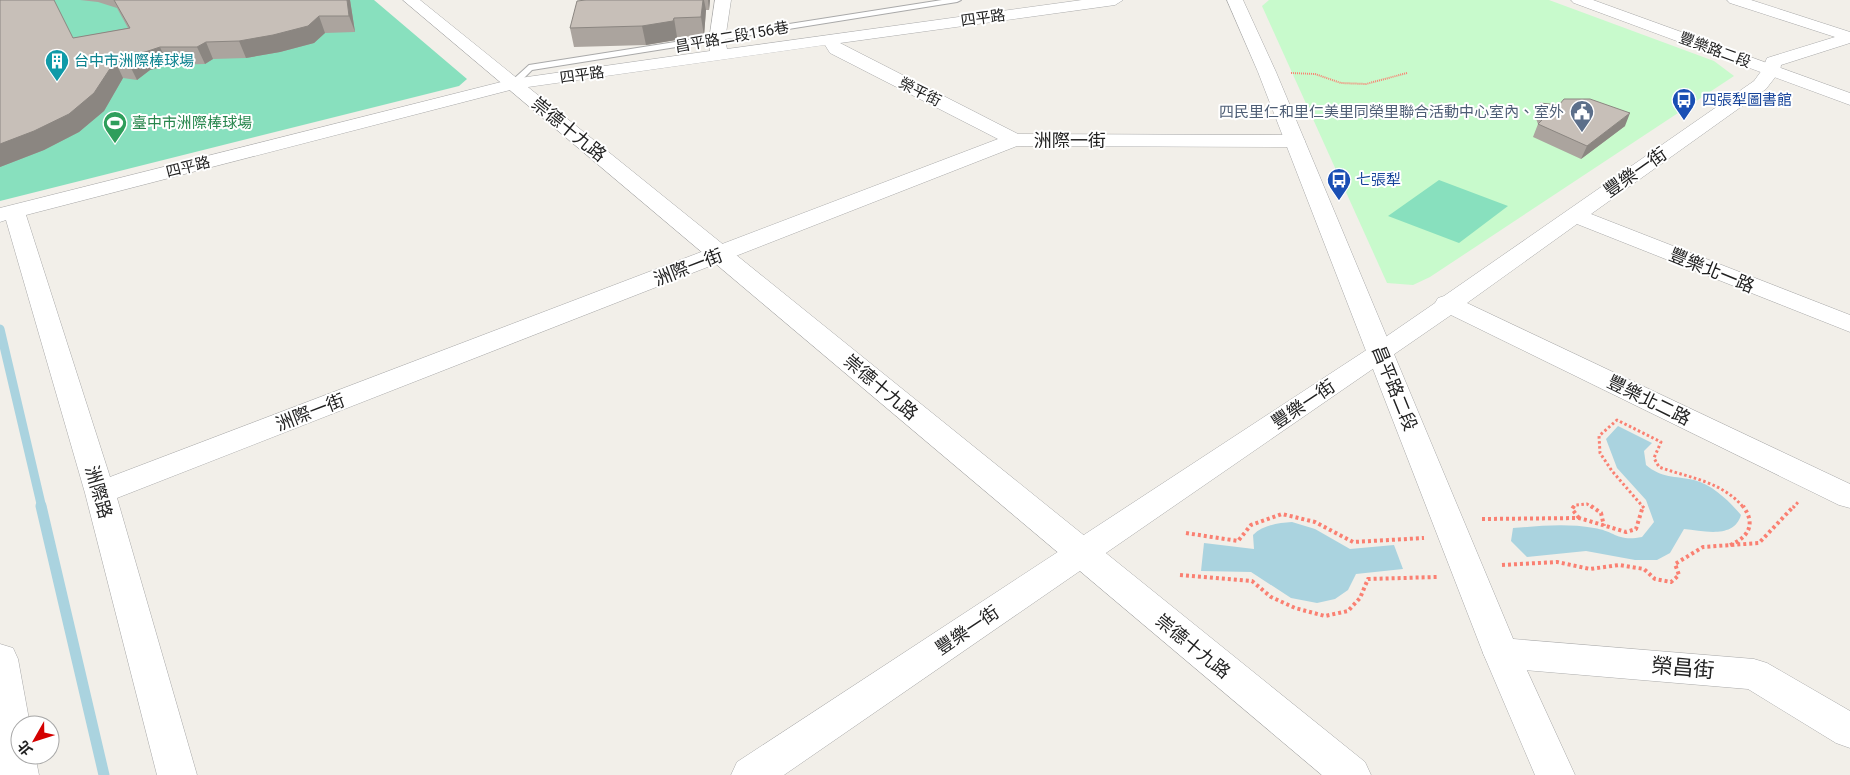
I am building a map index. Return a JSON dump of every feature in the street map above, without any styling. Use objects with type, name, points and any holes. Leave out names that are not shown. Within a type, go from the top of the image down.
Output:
[{"type":"street","name":"崇德十九路","points":[[411,0],[1351,775]]},
{"type":"street","points":[[718,48],[723,0]]},
{"type":"street","name":"四平路","points":[[7,213],[513,84],[718,48],[830,40],[1079,2],[1115,0]]},
{"type":"street","name":"昌平路二段","points":[[1235,0],[1295,141],[1501,653],[1555,775]]},
{"type":"street","name":"豐樂路二段","points":[[1579,0],[1850,99]]},
{"type":"street","points":[[1735,0],[1850,38]]},
{"type":"street","name":"豐樂一街","points":[[751,775],[1380,353],[1760,85],[1771,71],[1773,62],[1850,38]]},
{"type":"street","name":"榮平街","points":[[830,40],[836,49],[1014,140]]},
{"type":"street","name":"洲際一街","points":[[100,493],[1014,140],[1295,141]]},
{"type":"street","name":"洲際路","points":[[7,213],[100,493],[177,775]]},
{"type":"street","name":"豐樂北一路","points":[[1574,215],[1850,324]]},
{"type":"street","name":"豐樂北二路","points":[[1447,304],[1850,497]]},
{"type":"street","name":"榮昌街","points":[[1501,653],[1754,674],[1850,731]]},
{"type":"street","points":[[0,658],[20,775]]},
{"type":"lane","name":"昌平路二段156巷","points":[[718,48],[957,0]]},
{"type":"path","points":[[1288,72],[1314,74],[1341,83],[1366,84],[1407,73]]},
{"type":"path","points":[[1482,519],[1579,518],[1626,532],[1636,529],[1644,507],[1600,453],[1599,436],[1617,420],[1661,442],[1654,458],[1659,467],[1712,483],[1730,494],[1746,508],[1751,519],[1750,529],[1744,538],[1730,545]]},
{"type":"path","points":[[1638,430],[1644,424]]},
{"type":"path","points":[[1502,565],[1557,562],[1590,569],[1619,565],[1644,568],[1655,579],[1670,582],[1679,574],[1675,564],[1703,547],[1759,543],[1799,501]]},
{"type":"path","points":[[1579,518],[1572,509],[1575,505],[1587,504],[1601,513],[1604,526]]},
{"type":"path","points":[[1186,533],[1238,541],[1251,525],[1282,514],[1315,522],[1353,542],[1424,538]]},
{"type":"path","points":[[1180,575],[1252,581],[1271,597],[1295,608],[1325,616],[1348,611],[1360,598],[1368,579],[1437,577]]},
{"type":"green space","name":"臺中市洲際棒球場","points":[[0,0],[374,0],[467,79],[459,86],[0,201]]},
{"type":"green space","points":[[1269,0],[1549,0],[1714,61],[1734,76],[1430,277],[1413,285],[1387,283],[1262,6]]},
{"type":"green space","points":[[1439,180],[1508,206],[1459,243],[1388,216]]},
{"type":"water","points":[[1618,426],[1652,443],[1644,451],[1646,465],[1657,472],[1694,480],[1708,486],[1726,499],[1741,515],[1737,523],[1732,528],[1717,532],[1684,529],[1670,553],[1657,560],[1635,560],[1586,551],[1527,557],[1511,541],[1513,528],[1553,525],[1584,526],[1601,529],[1621,537],[1634,538],[1642,537],[1654,522],[1646,500],[1617,468],[1606,439]]},
{"type":"water","points":[[1292,522],[1315,529],[1350,549],[1394,545],[1403,569],[1356,574],[1348,590],[1335,599],[1317,603],[1291,598],[1251,572],[1201,571],[1204,543],[1254,549],[1253,535],[1261,529],[1271,525]]},
{"type":"building","points":[[0,0],[54,0],[73,38],[130,28],[114,0],[347,0],[349,16],[319,16],[308,26],[273,35],[239,41],[206,42],[197,47],[160,47],[142,53],[128,62],[115,61],[94,93],[69,114],[34,131],[0,144]]},
{"type":"building","points":[[703,0],[701,17],[674,18],[673,21],[642,26],[570,28],[577,1]]},
{"type":"building","points":[[1564,99],[1590,99],[1630,113],[1587,146],[1538,124],[1545,117],[1540,103],[1559,105]]},
{"type":"waterway","points":[[0,329],[42,508]]},
{"type":"waterway","points":[[41,506],[104,775]]},
{"type":"place","name":"台中市洲際棒球場","points":[[57,82]]},
{"type":"place","name":"四張犁圖書館","points":[[1684,121]]},
{"type":"place","name":"四民里仁和里仁美里同榮里聯合活動中心室內、室外","points":[[1582,133]]},
{"type":"place","name":"臺中市洲際棒球場","points":[[115,144]]},
{"type":"place","name":"七張犁","points":[[1339,201]]}]
